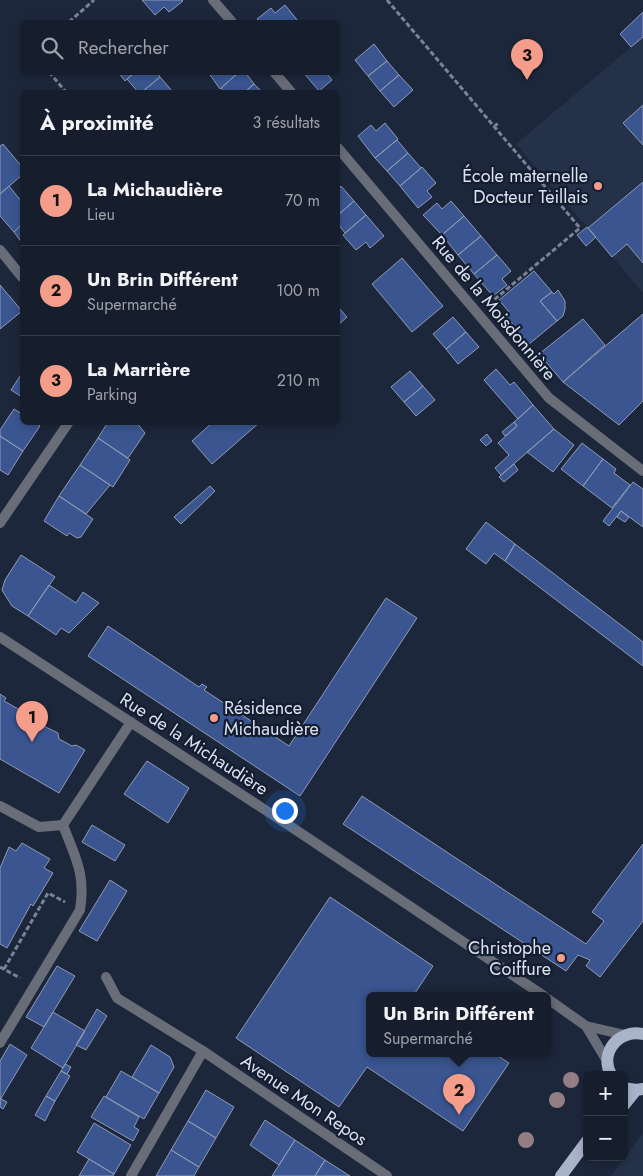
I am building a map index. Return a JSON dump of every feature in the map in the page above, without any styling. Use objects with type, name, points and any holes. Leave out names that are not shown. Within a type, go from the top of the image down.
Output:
[{"type":"main road","points":[[609,1071],[609,1050],[615,1041],[637,1032]]},
{"type":"main road","points":[[561,1176],[583,1146]]},
{"type":"street","points":[[213,0],[230,20]]},
{"type":"street","points":[[277,75],[289,90]]},
{"type":"street","name":"Rue de la Moisdonnière","points":[[340,150],[549,398],[643,471]]},
{"type":"street","points":[[0,250],[20,275]]},
{"type":"street","points":[[0,523],[66,425]]},
{"type":"street","name":"Rue de la Michaudière","points":[[0,637],[538,992]]},
{"type":"street","points":[[62,825],[131,722]]},
{"type":"street","points":[[0,806],[39,827],[62,825]]},
{"type":"street","points":[[0,1043],[80,910],[83,890],[77,860],[62,825]]},
{"type":"street","name":"Avenue Mon Repos","points":[[106,977],[117,998],[203,1051],[387,1176]]},
{"type":"street","points":[[551,1001],[586,1026],[609,1071]]},
{"type":"street","points":[[586,1026],[637,1032]]},
{"type":"street","points":[[131,1176],[203,1051]]},
{"type":"path","points":[[71,20],[94,0]]},
{"type":"path","points":[[387,0],[580,228],[478,313]]},
{"type":"path","points":[[52,75],[64,90]]},
{"type":"path","points":[[494,127],[498,122]]},
{"type":"path","points":[[4,969],[48,893],[80,910]]},
{"type":"path","points":[[0,967],[34,986]]},
{"type":"shaded area","name":"École maternelle Docteur Teillais","points":[[643,37],[643,293],[516,144]]},
{"type":"shaded area","points":[[643,1133],[643,1176],[611,1176],[622,1161],[628,1161],[628,1153]]},
{"type":"building","points":[[142,0],[183,1],[169,12],[164,7],[155,15]]},
{"type":"building","points":[[285,5],[297,20],[257,19],[271,8],[275,13]]},
{"type":"building","points":[[643,12],[643,37],[631,47],[620,34]]},
{"type":"building","points":[[374,44],[387,61],[368,76],[355,60]]},
{"type":"building","points":[[387,61],[399,75],[380,91],[368,76]]},
{"type":"building","points":[[120,75],[132,75],[125,81]]},
{"type":"building","points":[[132,75],[159,75],[160,77],[144,90],[136,90],[127,79]]},
{"type":"building","points":[[210,75],[236,75],[220,89]]},
{"type":"building","points":[[236,75],[247,75],[254,84],[247,90],[223,90],[221,88]]},
{"type":"building","points":[[306,75],[328,75],[332,80],[318,90]]},
{"type":"building","points":[[399,75],[413,90],[394,107],[380,91]]},
{"type":"building","points":[[160,77],[171,90],[144,90]]},
{"type":"building","points":[[254,84],[260,90],[247,90]]},
{"type":"building","points":[[643,105],[643,145],[623,123]]},
{"type":"building","points":[[385,123],[398,139],[375,158],[358,136],[371,125],[376,131]]},
{"type":"building","points":[[397,140],[408,153],[387,171],[375,158]]},
{"type":"building","points":[[3,144],[20,165],[20,177],[0,194],[0,146]]},
{"type":"building","points":[[408,153],[421,168],[400,186],[387,171]]},
{"type":"building","points":[[422,167],[436,183],[427,191],[432,197],[418,208],[400,186]]},
{"type":"building","points":[[643,182],[643,263],[627,244],[612,257],[588,228]]},
{"type":"building","points":[[9,186],[20,200],[20,226],[14,232],[0,216],[0,194]]},
{"type":"building","points":[[341,186],[354,201],[340,213]]},
{"type":"building","points":[[354,201],[366,215],[345,233],[340,227],[340,213]]},
{"type":"building","points":[[451,201],[464,216],[442,235],[423,215],[437,203],[442,209]]},
{"type":"building","points":[[366,215],[384,236],[370,248],[366,242],[356,250],[343,235]]},
{"type":"building","points":[[464,216],[481,236],[458,255],[442,235]]},
{"type":"building","points":[[20,226],[20,240],[14,232]]},
{"type":"building","points":[[587,227],[596,237],[586,246],[577,235]]},
{"type":"building","points":[[481,236],[497,255],[474,274],[458,255]]},
{"type":"building","points":[[497,255],[511,271],[502,279],[507,285],[493,296],[474,274]]},
{"type":"building","points":[[402,258],[443,306],[412,332],[372,284]]},
{"type":"building","points":[[534,271],[552,292],[540,301],[557,321],[529,344],[505,315],[509,312],[499,300]]},
{"type":"building","points":[[0,285],[20,309],[20,313],[0,329]]},
{"type":"building","points":[[558,290],[565,301],[565,309],[563,316],[557,321],[540,301]]},
{"type":"building","points":[[340,309],[347,317],[340,323]]},
{"type":"building","points":[[643,314],[643,401],[619,425],[563,382]]},
{"type":"building","points":[[453,317],[466,332],[446,349],[433,334]]},
{"type":"building","points":[[583,319],[605,345],[563,382],[539,354]]},
{"type":"building","points":[[466,332],[479,347],[458,364],[446,349]]},
{"type":"building","points":[[496,369],[510,385],[514,382],[533,405],[518,419],[484,380]]},
{"type":"building","points":[[410,371],[423,386],[404,402],[391,387]]},
{"type":"building","points":[[20,376],[20,396],[11,390]]},
{"type":"building","points":[[423,386],[435,400],[416,416],[404,402]]},
{"type":"building","points":[[533,405],[554,429],[501,475],[495,468],[509,455],[498,443],[517,426],[514,422]]},
{"type":"building","points":[[14,409],[20,413],[20,425],[40,426],[23,451],[0,436],[0,430]]},
{"type":"building","points":[[514,422],[517,426],[505,436],[502,432]]},
{"type":"building","points":[[106,425],[138,425],[145,433],[128,458],[98,438]]},
{"type":"building","points":[[210,425],[257,425],[212,464],[192,441]]},
{"type":"building","points":[[554,429],[574,445],[553,472],[527,452]]},
{"type":"building","points":[[487,434],[492,441],[486,446],[480,440]]},
{"type":"building","points":[[0,436],[23,451],[8,475],[0,470]]},
{"type":"building","points":[[98,438],[130,460],[113,487],[80,465]]},
{"type":"building","points":[[582,443],[603,459],[583,486],[561,469]]},
{"type":"building","points":[[603,459],[616,469],[614,473],[630,485],[612,508],[583,486]]},
{"type":"building","points":[[514,464],[518,470],[504,482],[499,477]]},
{"type":"building","points":[[80,465],[110,485],[86,514],[59,496]]},
{"type":"building","points":[[633,482],[643,489],[643,527],[621,511],[609,526],[603,521]]},
{"type":"building","points":[[210,486],[215,491],[181,524],[174,517]]},
{"type":"building","points":[[59,496],[93,519],[81,537],[77,538],[69,533],[67,536],[44,521]]},
{"type":"building","points":[[621,511],[629,517],[625,522],[617,517]]},
{"type":"building","points":[[486,522],[515,544],[505,561],[494,553],[486,564],[466,549]]},
{"type":"building","points":[[515,544],[643,642],[643,666],[505,561]]},
{"type":"building","points":[[21,555],[55,577],[28,616],[12,606],[2,590],[5,580]]},
{"type":"building","points":[[49,585],[76,603],[83,592],[99,603],[69,633],[61,628],[56,635],[28,616]]},
{"type":"building","name":"Résidence Michaudière","points":[[386,598],[417,618],[300,796],[88,656],[108,626],[199,687],[202,684],[207,687],[204,690],[289,746]]},
{"type":"building","points":[[0,694],[6,698],[4,701],[20,710],[21,715],[58,733],[59,739],[85,750],[59,793],[0,759]]},
{"type":"building","points":[[147,761],[189,788],[168,823],[124,794]]},
{"type":"building","points":[[362,796],[586,944],[604,921],[592,912],[643,844],[643,921],[600,977],[586,966],[590,960],[578,955],[566,971],[343,824]]},
{"type":"building","points":[[92,825],[125,845],[115,861],[82,842]]},
{"type":"building","points":[[22,843],[50,859],[44,868],[53,873],[33,906],[31,904],[7,948],[0,944],[0,868],[9,847],[16,851]]},
{"type":"building","points":[[110,880],[127,891],[97,941],[79,931]]},
{"type":"building","points":[[330,897],[433,966],[416,992],[366,992],[366,1057],[500,1057],[509,1063],[463,1131],[367,1067],[339,1107],[236,1038]]},
{"type":"building","points":[[57,966],[75,976],[44,1027],[26,1017]]},
{"type":"building","points":[[97,1009],[107,1016],[86,1050],[76,1045]]},
{"type":"building","points":[[53,1012],[85,1031],[63,1068],[31,1048]]},
{"type":"building","points":[[10,1044],[27,1055],[0,1100],[0,1061]]},
{"type":"building","points":[[151,1045],[170,1057],[174,1067],[159,1093],[132,1077]]},
{"type":"building","points":[[65,1064],[71,1067],[67,1074],[61,1071]]},
{"type":"building","points":[[61,1071],[70,1076],[55,1101],[46,1096]]},
{"type":"building","points":[[121,1071],[159,1093],[144,1119],[106,1097]]},
{"type":"building","points":[[206,1090],[234,1107],[216,1138],[188,1121]]},
{"type":"building","points":[[46,1096],[55,1101],[45,1121],[35,1115]]},
{"type":"building","points":[[104,1096],[139,1117],[134,1127],[139,1130],[133,1141],[91,1117]]},
{"type":"building","points":[[1,1099],[7,1102],[3,1109],[0,1107]]},
{"type":"building","points":[[265,1120],[295,1140],[279,1165],[250,1145]]},
{"type":"building","points":[[188,1121],[216,1138],[199,1167],[171,1150]]},
{"type":"building","points":[[94,1123],[131,1145],[114,1174],[77,1152]]},
{"type":"building","points":[[295,1140],[325,1160],[315,1176],[272,1176]]},
{"type":"building","points":[[171,1150],[199,1167],[194,1176],[156,1176]]},
{"type":"building","points":[[89,1159],[114,1174],[113,1176],[79,1176]]},
{"type":"building","points":[[325,1160],[350,1176],[315,1176]]},
{"type":"place","name":"La Marrière","points":[[527,80]]},
{"type":"place","name":"École maternelle Docteur Teillais","points":[[598,186]]},
{"type":"place","name":"Résidence Michaudière","points":[[214,718]]},
{"type":"place","name":"La Michaudière","points":[[32,742]]},
{"type":"place","name":"Christophe Coiffure","points":[[561,958]]},
{"type":"place","name":"Un Brin Différent","points":[[459,1115]]}]
